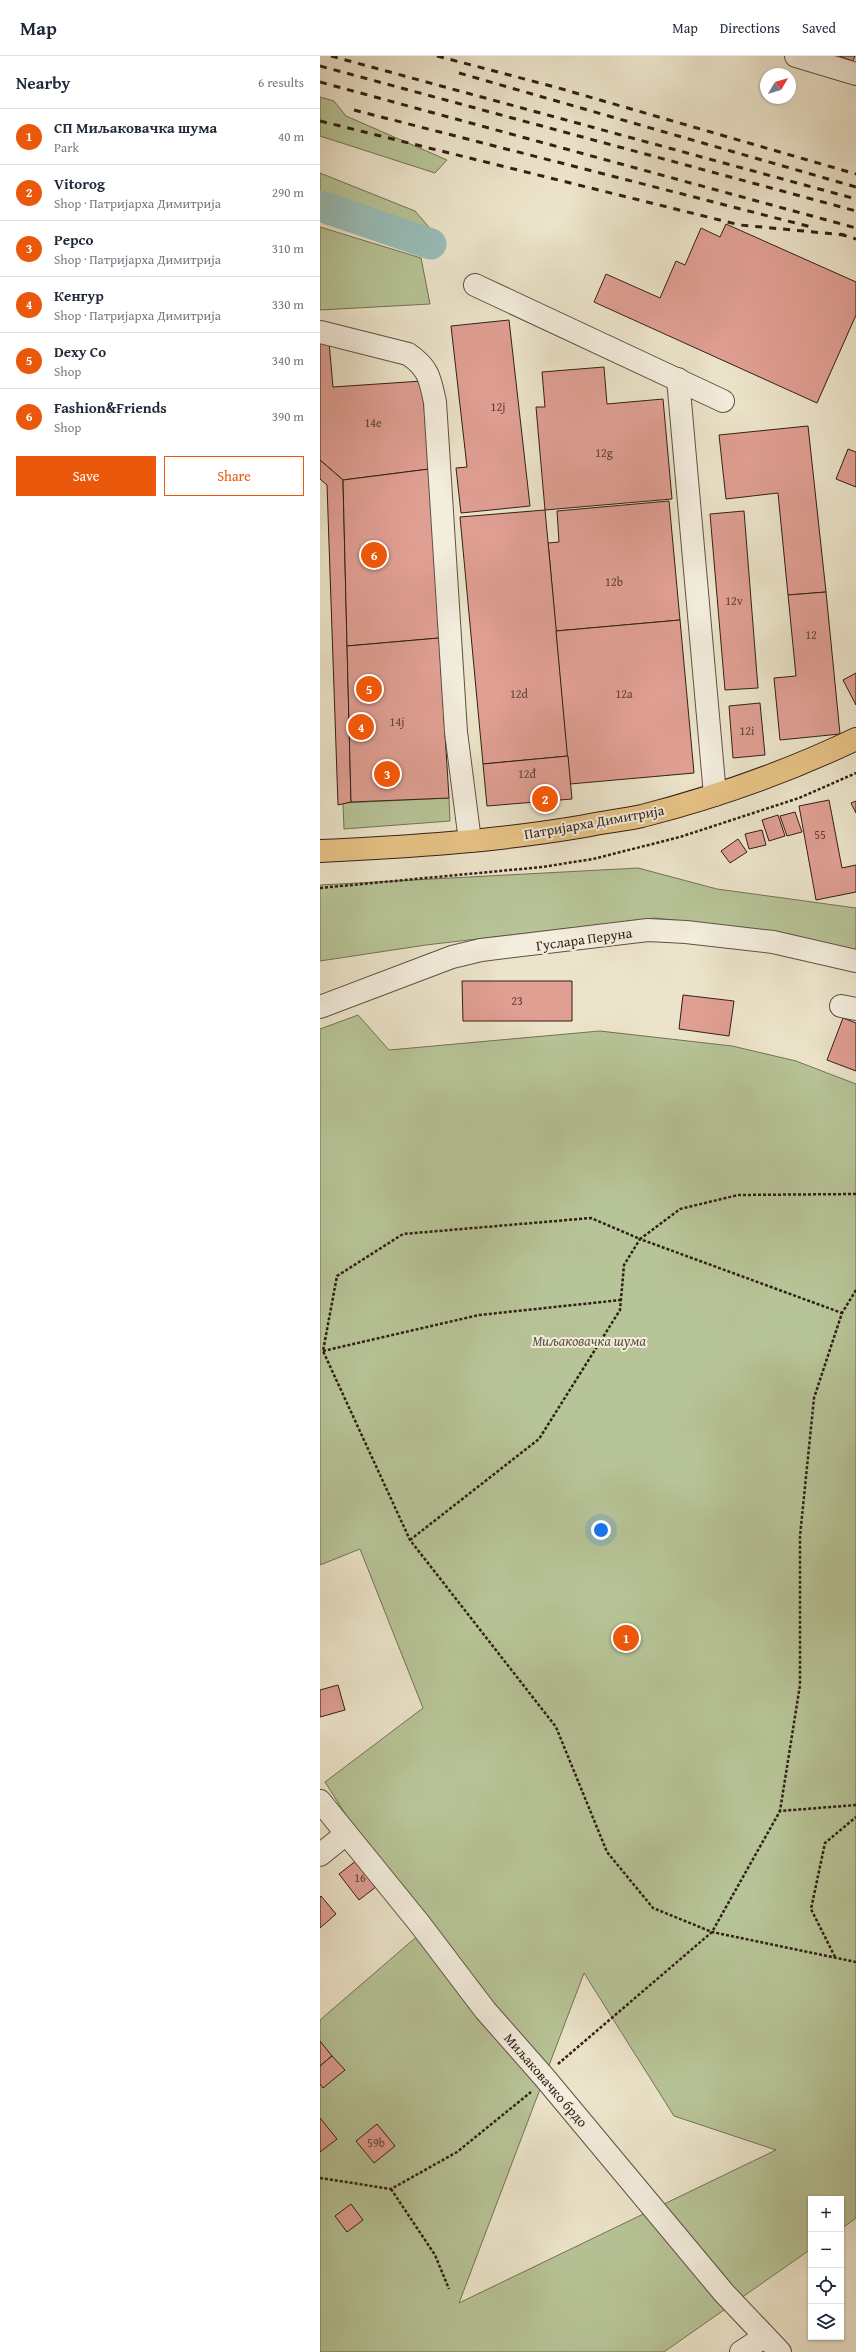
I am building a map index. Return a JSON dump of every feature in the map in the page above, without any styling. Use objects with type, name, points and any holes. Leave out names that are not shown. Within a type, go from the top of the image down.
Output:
[{"type":"main road","name":"Патријарха Димитрија","points":[[320,851],[470,841],[549,832],[641,816],[715,796],[807,763],[856,739]]},
{"type":"street","points":[[796,56],[856,74]]},
{"type":"street","points":[[475,285],[723,401]]},
{"type":"street","points":[[320,332],[408,354],[420,362],[428,374],[435,402],[456,732],[470,841]]},
{"type":"street","points":[[678,380],[715,796]]},
{"type":"street","name":"Гуслара Перуна","points":[[320,1006],[452,957],[481,950],[648,930],[686,932],[773,942],[856,961]]},
{"type":"street","name":"Миљаковачко брдо","points":[[320,1802],[419,1923],[485,2010],[546,2079],[724,2293],[764,2337],[780,2352]]},
{"type":"street","points":[[320,1855],[346,1834]]},
{"type":"street","points":[[741,2352],[764,2337]]},
{"type":"path","points":[[320,888],[542,867],[593,860],[680,837],[799,798],[856,773]]},
{"type":"path","points":[[410,1540],[539,1439],[620,1310],[624,1265],[640,1239],[680,1209],[738,1195],[856,1194]]},
{"type":"path","points":[[842,1313],[640,1239],[591,1218],[403,1234],[337,1276],[323,1351],[410,1540],[556,1727],[607,1852],[653,1908],[712,1932],[856,1962]]},
{"type":"path","points":[[320,2178],[391,2189],[457,2152],[546,2079],[712,1932],[780,1811],[800,1685],[800,1536],[814,1398],[842,1313],[856,1290]]},
{"type":"path","points":[[323,1351],[479,1315],[621,1300]]},
{"type":"path","points":[[780,1811],[856,1805]]},
{"type":"path","points":[[835,1958],[811,1909],[825,1843],[856,1817]]},
{"type":"path","points":[[391,2189],[435,2255],[449,2290]]},
{"type":"green space","points":[[320,97],[334,101],[346,116],[447,160],[435,173],[320,136]]},
{"type":"green space","points":[[320,173],[415,211],[434,233],[320,192]]},
{"type":"green space","points":[[320,227],[421,258],[430,304],[320,310]]},
{"type":"green space","points":[[449,798],[450,821],[344,829],[343,803]]},
{"type":"green space","points":[[638,868],[717,889],[856,908],[856,953],[790,934],[656,918],[426,945],[320,961],[320,885]]},
{"type":"green space","name":"Миљаковачка шума","points":[[358,1015],[389,1050],[600,1031],[732,1046],[796,1061],[856,1084],[856,2218],[844,2227],[844,2196],[808,2196],[808,2251],[664,2352],[320,2352],[320,2020],[421,1933],[325,1782],[423,1708],[360,1549],[320,1565],[320,1029]],"holes":[[[584,1973],[674,2116],[776,2150],[459,2303]]]},
{"type":"building","points":[[839,56],[855,56],[853,61]]},
{"type":"building","points":[[726,224],[856,282],[856,315],[817,403],[594,302],[606,274],[660,298],[676,261],[685,265],[701,228],[720,237]]},
{"type":"building","points":[[509,320],[530,506],[461,513],[456,468],[467,467],[451,326]]},
{"type":"building","points":[[329,342],[333,387],[422,381],[429,469],[343,480],[320,460],[320,343]]},
{"type":"building","points":[[604,367],[607,404],[663,399],[672,499],[545,510],[536,407],[545,407],[542,372]]},
{"type":"building","points":[[808,426],[826,592],[788,595],[778,493],[726,499],[719,435]]},
{"type":"building","points":[[848,449],[856,452],[856,487],[836,479]]},
{"type":"building","points":[[320,460],[343,480],[351,802],[338,805],[327,485],[320,479]]},
{"type":"building","points":[[429,469],[439,638],[347,646],[343,480]]},
{"type":"building","points":[[669,501],[680,620],[556,631],[548,543],[559,542],[557,511]]},
{"type":"building","points":[[545,510],[568,756],[483,764],[460,517]]},
{"type":"building","points":[[744,511],[758,688],[725,690],[710,514]]},
{"type":"building","points":[[826,592],[840,734],[780,740],[774,678],[796,676],[788,595]]},
{"type":"building","points":[[680,620],[694,773],[570,784],[556,631]]},
{"type":"building","points":[[439,638],[449,798],[351,802],[347,646]]},
{"type":"building","points":[[856,673],[856,705],[843,680]]},
{"type":"building","points":[[760,703],[765,755],[733,758],[729,706]]},
{"type":"building","points":[[568,756],[572,799],[487,806],[483,764]]},
{"type":"building","points":[[829,800],[842,868],[856,865],[856,892],[816,900],[799,806]]},
{"type":"building","points":[[856,801],[856,813],[851,803]]},
{"type":"building","points":[[795,812],[802,832],[787,836],[780,816]]},
{"type":"building","points":[[778,815],[785,836],[769,841],[762,820]]},
{"type":"building","points":[[762,830],[766,845],[749,849],[745,834]]},
{"type":"building","points":[[738,839],[747,852],[730,863],[721,851]]},
{"type":"building","points":[[462,981],[572,981],[572,1021],[463,1021]]},
{"type":"building","points":[[683,995],[734,1001],[729,1036],[679,1029]]},
{"type":"building","points":[[843,1018],[856,1023],[856,1071],[827,1060]]},
{"type":"building","points":[[338,1685],[345,1710],[320,1717],[320,1690]]},
{"type":"building","points":[[361,1857],[381,1883],[359,1900],[339,1874]]},
{"type":"building","points":[[321,1896],[336,1914],[320,1928],[320,1897]]},
{"type":"building","points":[[320,2041],[332,2056],[320,2066]]},
{"type":"building","points":[[332,2056],[345,2070],[323,2088],[320,2084],[320,2066]]},
{"type":"building","points":[[320,2118],[337,2139],[320,2152]]},
{"type":"building","points":[[377,2124],[395,2146],[374,2163],[356,2141]]},
{"type":"building","points":[[351,2204],[363,2220],[347,2232],[335,2216]]},
{"type":"waterway","points":[[320,206],[431,244]]},
{"type":"railway","points":[[331,56],[856,199]]},
{"type":"railway","points":[[437,56],[555,87],[856,174]]},
{"type":"railway","points":[[320,66],[856,211]]},
{"type":"railway","points":[[459,73],[856,187]]},
{"type":"railway","points":[[320,82],[856,228]]},
{"type":"railway","points":[[354,110],[815,228]]},
{"type":"railway","points":[[320,121],[740,225],[845,235]]},
{"type":"railway","points":[[840,234],[856,239]]},
{"type":"place","name":"Fashion&Friends","points":[[374,555]]},
{"type":"place","name":"Dexy Co","points":[[369,689]]},
{"type":"place","name":"Кенгур","points":[[361,727]]},
{"type":"place","name":"Pepco","points":[[387,774]]},
{"type":"place","name":"Vitorog","points":[[545,799]]},
{"type":"place","name":"СП Миљаковачка шума","points":[[626,1638]]}]
